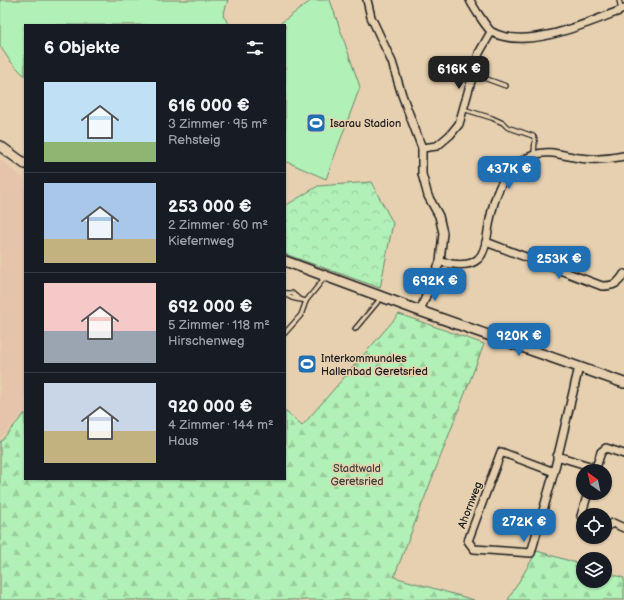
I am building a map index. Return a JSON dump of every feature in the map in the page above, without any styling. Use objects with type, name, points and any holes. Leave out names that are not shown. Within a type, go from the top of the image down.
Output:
[{"type":"street","points":[[367,0],[371,17],[392,62],[402,95],[422,148],[422,174],[428,196],[439,216],[443,233],[440,262],[436,273]]},
{"type":"street","points":[[470,0],[491,32],[514,39],[537,37],[578,26],[623,9]]},
{"type":"street","points":[[422,148],[436,146],[450,136],[459,124],[479,54],[491,32]]},
{"type":"street","points":[[0,146],[24,163]]},
{"type":"street","points":[[440,262],[455,265],[471,263],[479,258],[486,242],[491,212],[498,190],[507,172],[534,154],[548,152],[579,158],[616,158],[624,156]]},
{"type":"street","points":[[486,242],[602,286],[611,286],[620,281],[624,274]]},
{"type":"street","points":[[286,261],[420,311],[624,383]]},
{"type":"street","points":[[420,311],[430,286]]},
{"type":"street","name":"Ahornweg","points":[[554,472],[501,452],[468,541],[474,549],[531,554],[554,472],[579,367]]},
{"type":"street","points":[[597,464],[601,452],[606,448],[624,454]]},
{"type":"street","points":[[558,456],[581,464]]},
{"type":"street","points":[[612,524],[624,528]]},
{"type":"lane","points":[[619,0],[623,9]]},
{"type":"lane","points":[[473,74],[506,86]]},
{"type":"lane","points":[[463,109],[492,118],[507,127],[533,136],[535,139],[534,154]]},
{"type":"lane","points":[[286,332],[301,315],[306,302],[322,281],[322,275]]},
{"type":"lane","points":[[286,296],[298,298],[306,302]]},
{"type":"lane","points":[[355,329],[382,297]]},
{"type":"shaded area","points":[[0,159],[24,179],[24,412],[0,439]]},
{"type":"green space","points":[[0,0],[228,0],[223,16],[229,24],[24,24],[24,75],[10,61],[0,46]]},
{"type":"green space","name":"Isarau Stadion","points":[[312,0],[330,0],[360,87],[326,179],[286,161],[286,24],[279,24]]},
{"type":"green space","points":[[371,182],[393,223],[380,288],[286,254],[286,205],[318,186]]},
{"type":"green space","name":"Stadtwald Geretsried","points":[[399,314],[484,344],[394,577],[474,600],[0,600],[0,442],[24,414],[24,480],[286,480],[286,412],[302,426]]},
{"type":"green space","points":[[537,551],[576,563],[576,588],[612,588],[612,574],[624,578],[624,600],[508,600]]},
{"type":"tunnel","points":[[430,286],[435,273]]},
{"type":"place","name":"Isarau Stadion","points":[[316,123]]},
{"type":"place","name":"Interkommunales Hallenbad Geretsried","points":[[307,364]]}]
